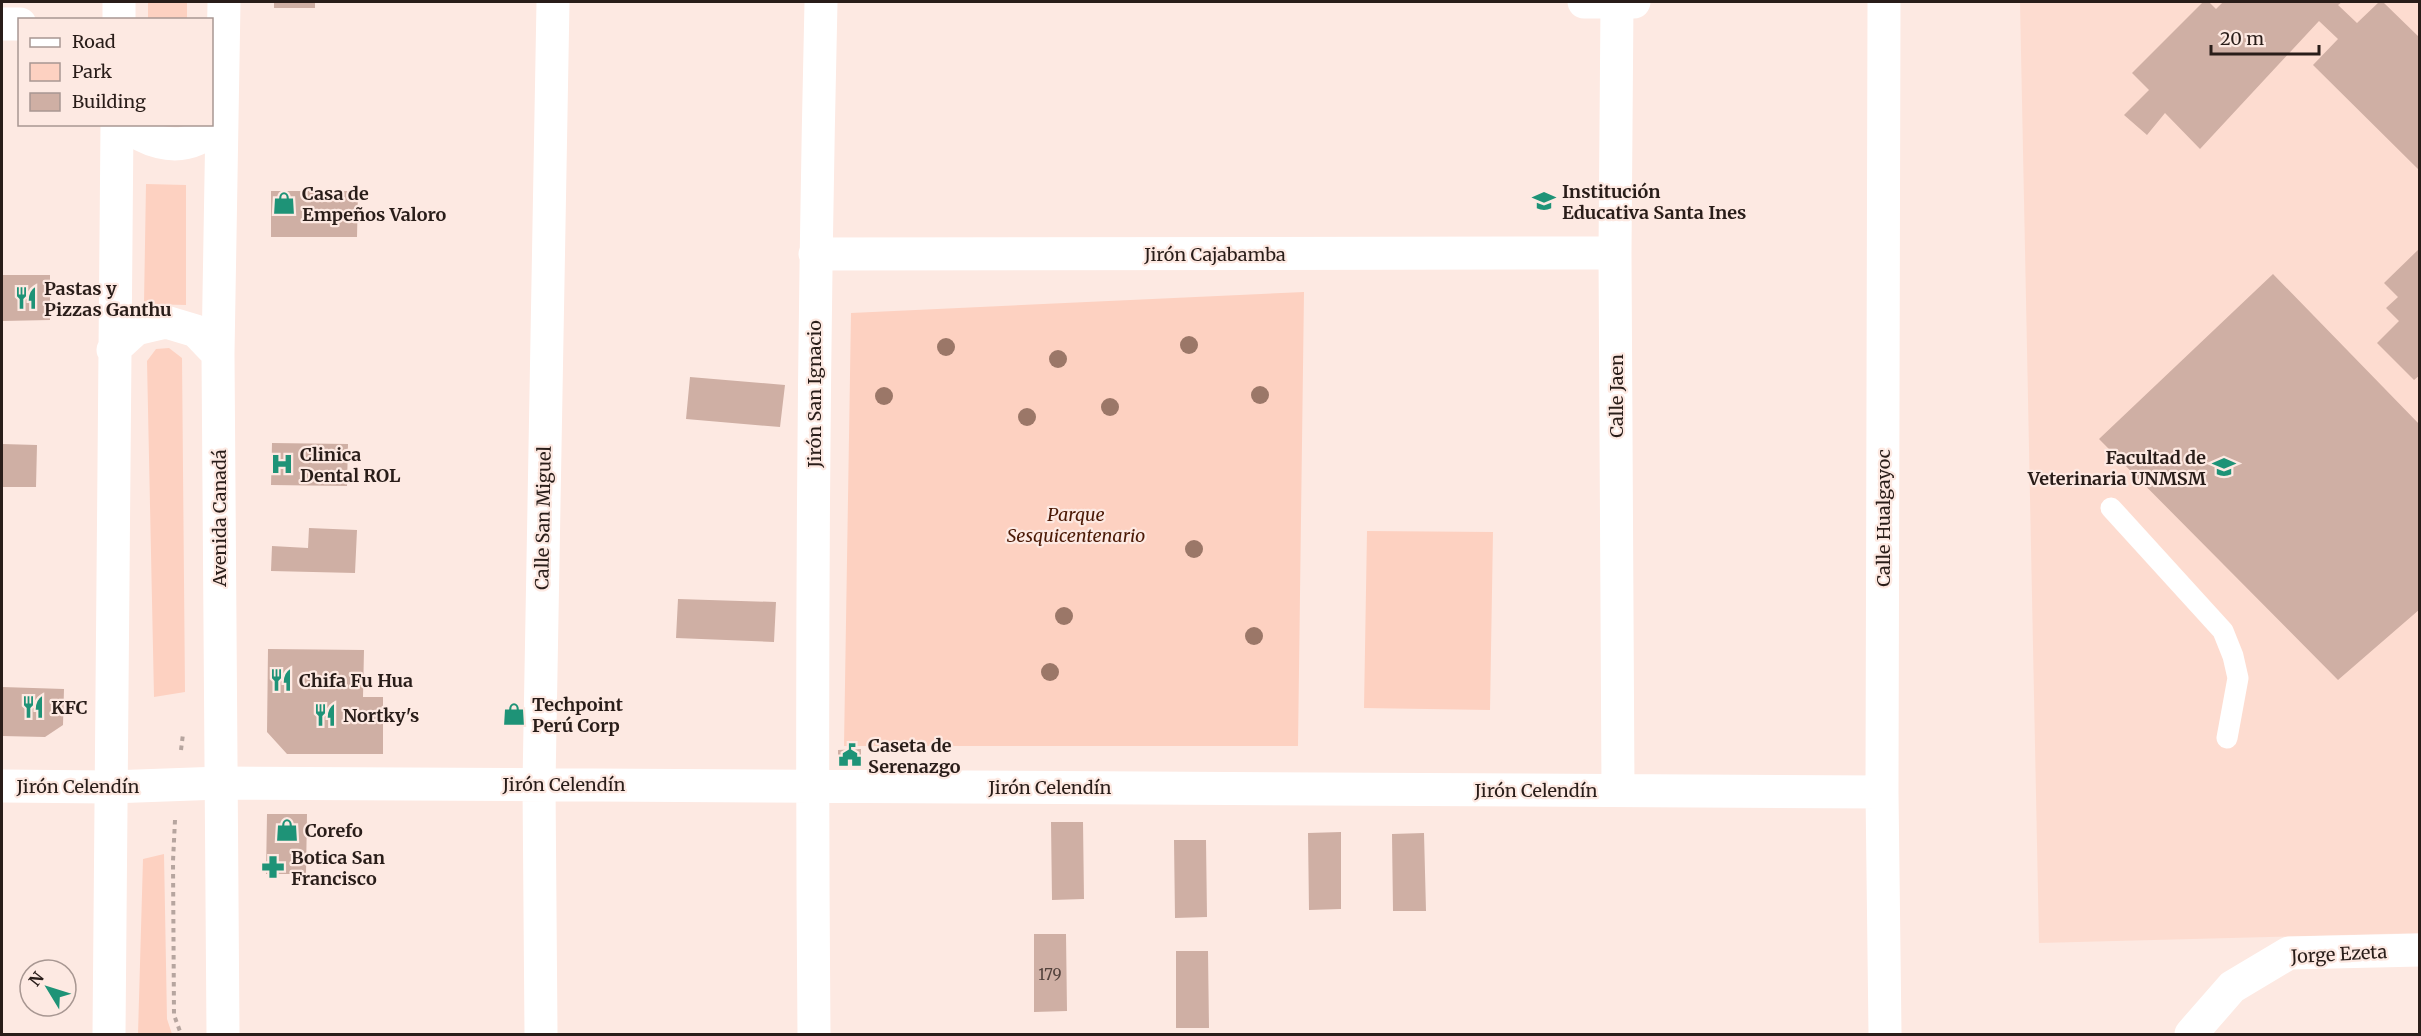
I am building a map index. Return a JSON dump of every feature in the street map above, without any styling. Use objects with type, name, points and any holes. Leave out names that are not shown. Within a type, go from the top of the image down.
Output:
[{"type":"street","points":[[119,2],[119,18]]},
{"type":"street","name":"Avenida Canadá","points":[[223,1035],[218,354],[224,2]]},
{"type":"street","name":"Calle San Miguel","points":[[541,1035],[538,784],[553,2]]},
{"type":"street","name":"Jirón San Ignacio","points":[[814,1035],[812,786],[815,254],[821,2]]},
{"type":"street","points":[[1584,2],[1634,2]]},
{"type":"street","name":"Calle Jaen","points":[[1617,2],[1615,253],[1618,790]]},
{"type":"street","name":"Calle Hualgayoc","points":[[1884,2],[1882,792],[1885,1035]]},
{"type":"street","points":[[2,24],[18,24]]},
{"type":"street","points":[[128,126],[139,136],[168,145],[197,140],[221,122]]},
{"type":"street","points":[[109,1035],[113,350],[117,126]]},
{"type":"street","name":"Jirón Cajabamba","points":[[815,254],[1615,253]]},
{"type":"street","points":[[113,350],[136,329],[166,322],[196,331],[218,354]]},
{"type":"street","name":"Jirón Celendín","points":[[2,786],[110,787],[221,783],[538,784],[1882,792]]},
{"type":"street","name":"Jorge Ezeta","points":[[2191,1035],[2232,987],[2289,953],[2420,950]]},
{"type":"lane","points":[[2111,508],[2223,632],[2234,656],[2238,678],[2227,738]]},
{"type":"path","points":[[174,833],[174,1015],[181,1035]]},
{"type":"shaded area","name":"Facultad de Veterinaria UNMSM","points":[[2020,2],[2419,2],[2419,933],[2039,943]]},
{"type":"green space","points":[[148,2],[187,2],[187,18],[148,18]]},
{"type":"green space","points":[[146,184],[186,185],[186,305],[144,304]]},
{"type":"green space","name":"Parque Sesquicentenario","points":[[1304,292],[1298,746],[844,746],[851,313]]},
{"type":"green space","points":[[169,348],[182,358],[185,692],[154,697],[147,361],[156,349]]},
{"type":"green space","points":[[1367,531],[1493,532],[1490,710],[1364,708]]},
{"type":"green space","points":[[164,854],[167,1019],[172,1034],[138,1034],[143,859]]},
{"type":"building","points":[[274,2],[315,2],[315,8],[274,8]]},
{"type":"building","points":[[2203,2],[2209,2],[2216,9],[2223,2],[2342,2],[2338,5],[2357,23],[2379,2],[2383,2],[2420,38],[2420,171],[2313,65],[2338,39],[2319,21],[2200,149],[2165,113],[2147,135],[2124,115],[2149,90],[2132,73]]},
{"type":"building","points":[[271,191],[358,191],[357,237],[271,237]]},
{"type":"building","points":[[2420,248],[2420,375],[2414,380],[2377,343],[2399,321],[2386,308],[2398,297],[2384,283]]},
{"type":"building","points":[[2273,274],[2420,425],[2420,609],[2338,680],[2099,439]]},
{"type":"building","name":"Pastas y Pizzas Ganthu","points":[[2,275],[50,275],[50,320],[2,321]]},
{"type":"building","points":[[690,377],[785,385],[780,427],[686,419]]},
{"type":"building","points":[[272,443],[348,444],[347,486],[271,485]]},
{"type":"building","points":[[2,444],[37,445],[36,487],[2,487]]},
{"type":"building","points":[[309,528],[357,530],[355,573],[271,571],[272,546],[308,548]]},
{"type":"building","points":[[678,599],[776,602],[774,642],[676,638]]},
{"type":"building","points":[[268,649],[364,650],[363,697],[383,697],[383,754],[287,754],[267,732]]},
{"type":"building","name":"KFC","points":[[2,687],[64,689],[63,725],[45,737],[2,736]]},
{"type":"building","name":"Caseta de Serenazgo","points":[[861,749],[861,761],[838,762],[838,750]]},
{"type":"building","points":[[267,814],[307,814],[306,874],[266,874]]},
{"type":"building","points":[[1051,822],[1083,822],[1084,899],[1052,900]]},
{"type":"building","points":[[1341,832],[1341,909],[1309,910],[1308,833]]},
{"type":"building","points":[[1424,833],[1426,911],[1393,911],[1392,834]]},
{"type":"building","points":[[1174,840],[1206,840],[1207,917],[1175,918]]},
{"type":"building","points":[[1034,934],[1066,934],[1067,1011],[1034,1012]]},
{"type":"building","points":[[1176,951],[1208,951],[1209,1028],[1176,1028]]},
{"type":"place","name":"Institución Educativa Santa Ines","points":[[1544,201]]},
{"type":"place","name":"Casa de Empeños Valoro","points":[[284,203]]},
{"type":"place","name":"Pastas y Pizzas Ganthu","points":[[26,298]]},
{"type":"place","name":"Clinica Dental ROL","points":[[282,464]]},
{"type":"place","name":"Facultad de Veterinaria UNMSM","points":[[2224,467]]},
{"type":"place","name":"Chifa Fu Hua","points":[[281,680]]},
{"type":"place","name":"KFC","points":[[33,707]]},
{"type":"place","name":"Techpoint Perú Corp","points":[[514,714]]},
{"type":"place","name":"Nortky's","points":[[325,715]]},
{"type":"place","name":"Caseta de Serenazgo","points":[[850,755]]},
{"type":"place","name":"Corefo","points":[[287,830]]},
{"type":"place","name":"Botica San Francisco","points":[[273,867]]}]
